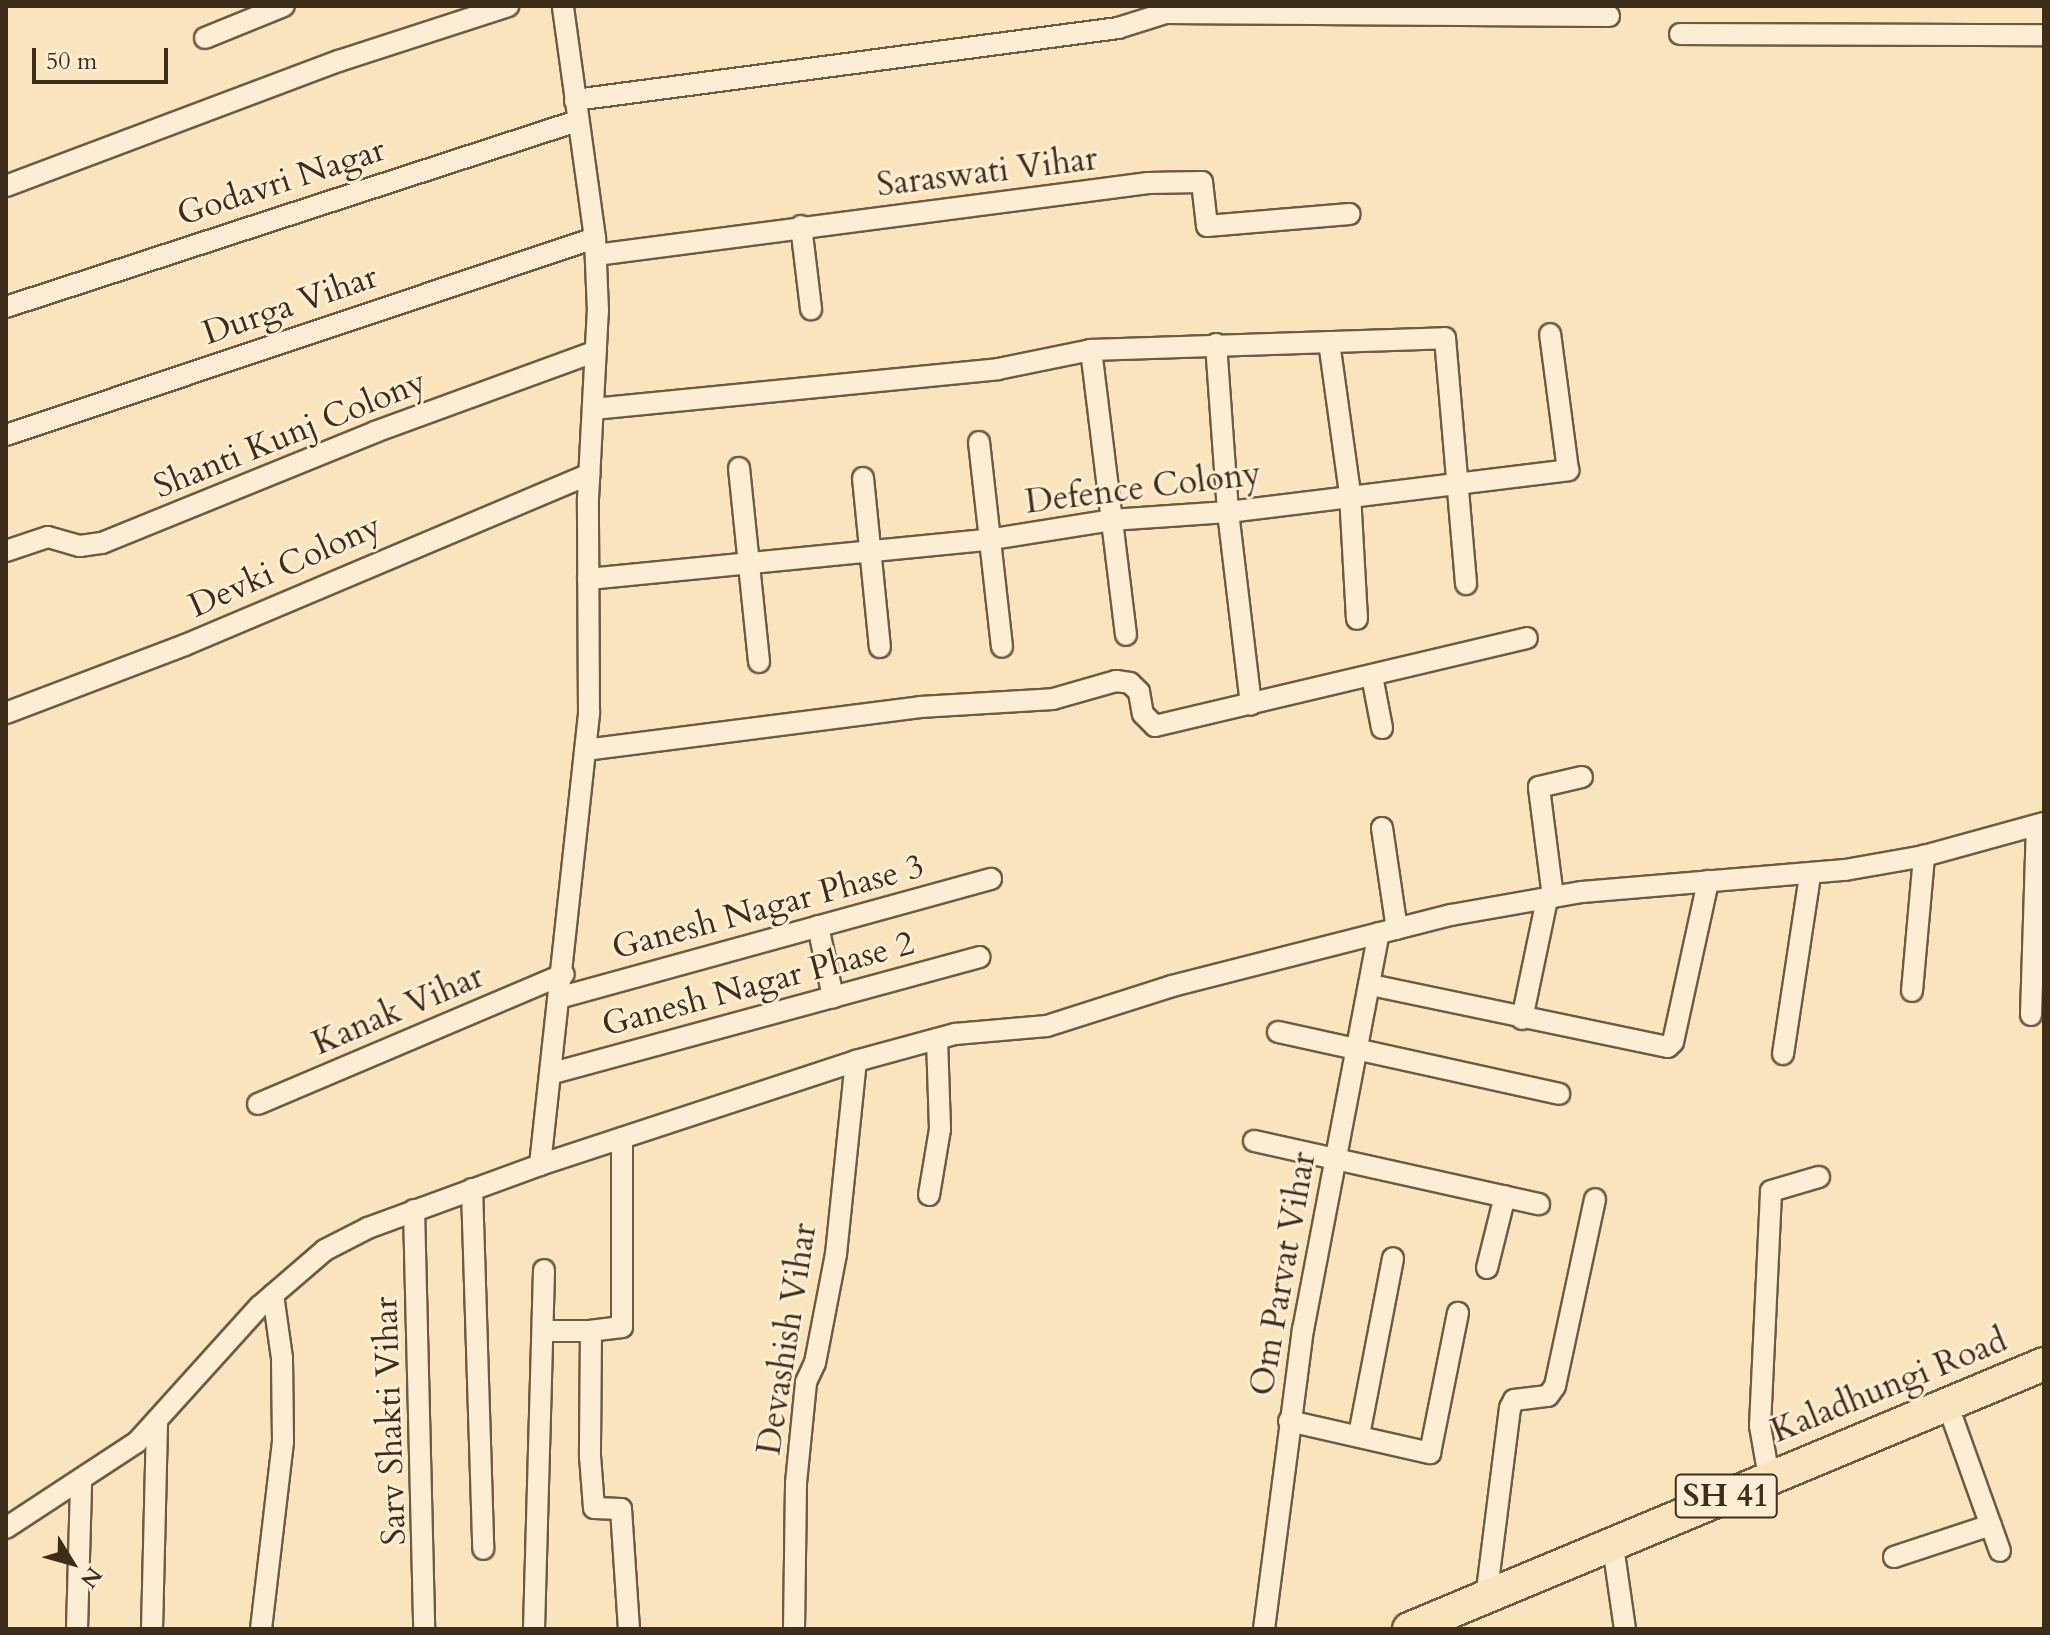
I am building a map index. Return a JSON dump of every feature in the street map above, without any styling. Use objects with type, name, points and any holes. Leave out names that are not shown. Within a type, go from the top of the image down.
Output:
[{"type":"main road","name":"Kaladhungi Road","points":[[1409,1629],[2044,1364]]},
{"type":"street","points":[[205,38],[284,6]]},
{"type":"street","points":[[6,186],[339,61],[508,6]]},
{"type":"street","points":[[540,1165],[562,997],[585,750],[589,474],[596,351],[596,246],[563,6]]},
{"type":"street","name":"Godavri Nagar","points":[[6,307],[576,110],[1118,28],[1166,13],[1292,9],[1609,16]]},
{"type":"street","points":[[1680,34],[2044,35]]},
{"type":"street","name":"Saraswati Vihar","points":[[596,246],[1000,206],[1148,183],[1202,182],[1207,226],[1349,214]]},
{"type":"street","points":[[801,226],[811,309]]},
{"type":"street","name":"Durga Vihar","points":[[6,435],[596,246]]},
{"type":"street","name":"Defence Colony","points":[[588,579],[871,547],[993,539],[1111,520],[1228,512],[1456,480],[1568,470],[1550,334]]},
{"type":"street","points":[[593,409],[998,369],[1091,350],[1445,338],[1466,584]]},
{"type":"street","points":[[1329,342],[1350,494],[1357,619]]},
{"type":"street","points":[[1216,344],[1228,512],[1251,705]]},
{"type":"street","points":[[1091,350],[1126,635]]},
{"type":"street","name":"Shanti Kunj Colony","points":[[6,551],[48,537],[80,546],[102,543],[375,432],[596,351]]},
{"type":"street","points":[[979,442],[993,539],[1002,647]]},
{"type":"street","points":[[739,468],[759,662]]},
{"type":"street","name":"Devki Colony","points":[[6,713],[185,645],[589,474]]},
{"type":"street","points":[[863,478],[880,647]]},
{"type":"street","points":[[585,750],[920,707],[1053,699],[1116,681],[1130,683],[1139,692],[1143,714],[1155,726],[1527,638]]},
{"type":"street","points":[[1372,676],[1382,728]]},
{"type":"street","points":[[1522,1019],[1550,898],[1539,787],[1582,777]]},
{"type":"street","points":[[6,1528],[81,1484],[157,1421],[273,1295],[325,1250],[414,1210],[540,1165],[856,1061],[937,1039],[1047,1026],[1172,986],[1388,931],[1550,898],[1708,881],[1810,875],[1924,856],[2041,824],[2031,1015]]},
{"type":"street","name":"Om Parvat Vihar","points":[[1264,1629],[1289,1421],[1357,1049],[1371,985],[1388,931],[1382,828]]},
{"type":"street","points":[[1912,991],[1924,856]]},
{"type":"street","points":[[1783,1054],[1810,875]]},
{"type":"street","name":"Ganesh Nagar Phase 3","points":[[562,997],[991,879]]},
{"type":"street","points":[[1371,985],[1522,1019],[1668,1047],[1673,1042],[1708,881]]},
{"type":"street","points":[[818,926],[833,997]]},
{"type":"street","name":"Ganesh Nagar Phase 2","points":[[553,1073],[980,957]]},
{"type":"street","name":"Kanak Vihar","points":[[258,1104],[564,974]]},
{"type":"street","points":[[1278,1032],[1559,1094]]},
{"type":"street","points":[[929,1195],[940,1129],[937,1039]]},
{"type":"street","name":"Devashish Vihar","points":[[794,1629],[796,1483],[806,1382],[815,1363],[836,1254],[856,1061]]},
{"type":"street","points":[[544,1331],[591,1331],[622,1327],[622,1138]]},
{"type":"street","points":[[1254,1141],[1539,1204]]},
{"type":"street","points":[[1769,1477],[1760,1426],[1771,1191],[1819,1177]]},
{"type":"street","points":[[472,1189],[483,1549]]},
{"type":"street","points":[[1487,1268],[1505,1196]]},
{"type":"street","points":[[1486,1598],[1510,1408],[1514,1400],[1548,1396],[1555,1386],[1595,1199]]},
{"type":"street","name":"Sarv Shakti Vihar","points":[[414,1210],[424,1629]]},
{"type":"street","points":[[1359,1435],[1393,1258]]},
{"type":"street","points":[[534,1629],[544,1270]]},
{"type":"street","points":[[261,1629],[283,1441],[282,1358],[273,1295]]},
{"type":"street","points":[[1289,1421],[1430,1453],[1458,1313]]},
{"type":"street","points":[[591,1331],[594,1508],[621,1509],[629,1629]]},
{"type":"street","points":[[1947,1403],[2000,1551]]},
{"type":"street","points":[[152,1629],[157,1421]]},
{"type":"street","points":[[77,1629],[81,1484]]},
{"type":"street","points":[[1894,1557],[1991,1525]]},
{"type":"street","points":[[1613,1546],[1625,1629]]}]
